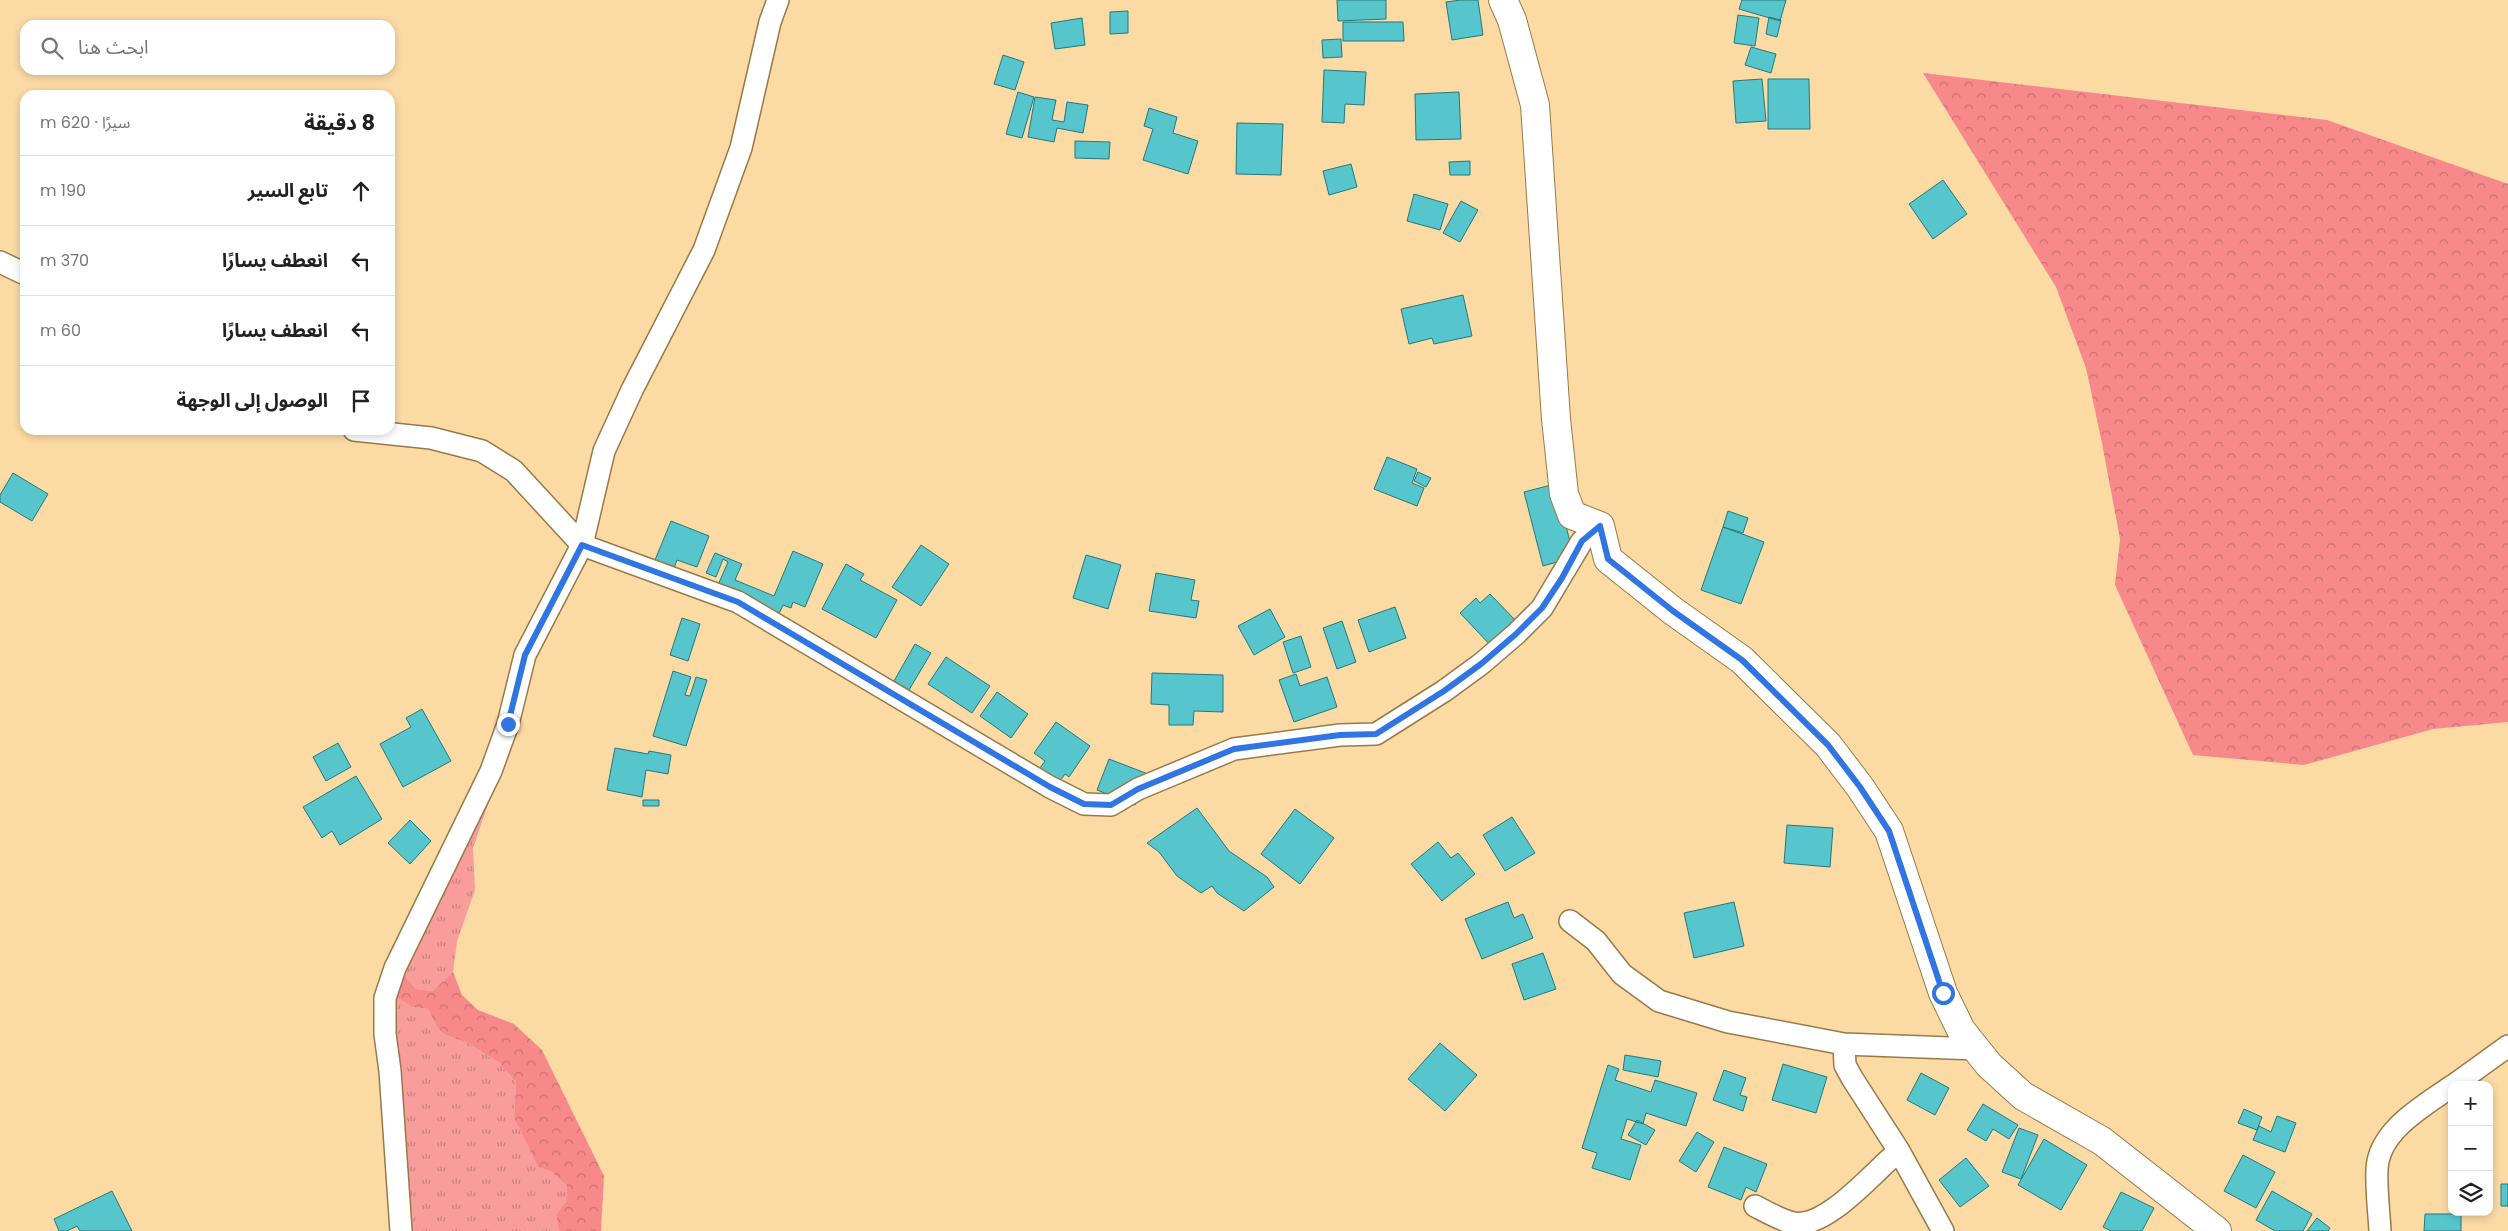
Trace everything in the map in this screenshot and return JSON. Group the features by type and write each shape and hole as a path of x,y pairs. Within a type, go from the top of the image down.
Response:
{"main road":[{"path":"1503,0 1512,20 1535,105 1556,419 1564,494 1572,515 1600,526 1608,559 1673,611 1742,660 1828,745 1860,787 1889,831 1943,993 1961,1030 1988,1065 2023,1096 2102,1141 2217,1231"}],"street":[{"path":"401,1231 390,1071 385,1034 385,998 395,968 491,771 508,724 525,655 582,545 604,451 708,241 740,148 770,22 778,0"},
{"path":"0,262 20,272"},
{"path":"395,434 431,438 482,451 514,471 582,545 738,602 1050,787 1084,804 1111,805 1138,789 1234,749 1340,735 1376,734 1444,691 1481,664 1516,634 1542,608 1562,578 1582,541 1600,526"},
{"path":"1570,921 1596,941 1622,974 1660,1002 1728,1022 1844,1044 1976,1048"},
{"path":"1844,1044 1845,1065 1899,1150 1943,1231"},
{"path":"2460,1081 2508,1046"},
{"path":"2380,1231 2377,1167 2384,1148 2395,1130 2448,1090"},
{"path":"1755,1206 1795,1223 1820,1219 1844,1201 1899,1150"}],"green space":[{"path":"1923,73 2327,120 2508,184 2508,722 2433,729 2304,765 2193,755 2115,585 2120,539 2102,443 2086,368 2056,287"},
{"path":"499,772 473,848 475,890 457,941 453,972 432,991 416,989 403,973"},
{"path":"453,972 462,995 478,1010 514,1024 542,1050 604,1176 601,1231 559,1231 556,1215 566,1202 567,1186 552,1172 538,1167 514,1118 516,1082 498,1062 468,1043 445,1035 437,1027 428,1009 412,1007 395,996 403,973 416,989 432,991"},
{"path":"395,996 412,1007 428,1009 437,1027 445,1035 468,1043 498,1062 516,1082 514,1118 538,1167 552,1172 567,1186 566,1203 556,1215 559,1231 411,1231 398,1069 392,1033"}],"building":[{"path":"1337,0 1386,0 1386,19 1338,21"},
{"path":"1478,0 1483,35 1452,40 1446,2"},
{"path":"1742,0 1786,0 1780,21 1739,9"},
{"path":"1128,11 1128,33 1110,34 1110,12"},
{"path":"1738,15 1759,18 1755,46 1734,43"},
{"path":"1769,17 1781,20 1777,37 1766,34"},
{"path":"1082,18 1085,45 1055,49 1051,23"},
{"path":"1343,22 1403,22 1404,41 1343,41"},
{"path":"1341,39 1342,57 1323,58 1322,40"},
{"path":"1751,47 1776,54 1771,73 1745,65"},
{"path":"1003,55 1024,62 1015,90 994,84"},
{"path":"1324,70 1366,72 1364,105 1345,104 1344,123 1322,122"},
{"path":"1762,79 1766,121 1736,123 1733,81"},
{"path":"1768,79 1809,79 1810,129 1768,129"},
{"path":"1018,92 1034,97 1022,138 1006,134"},
{"path":"1459,92 1461,139 1416,140 1415,94"},
{"path":"1035,97 1056,100 1052,120 1064,122 1067,102 1088,105 1083,133 1057,128 1054,142 1028,137"},
{"path":"1149,108 1177,117 1173,133 1198,141 1188,174 1143,160 1153,129 1144,126"},
{"path":"1237,123 1283,124 1281,175 1236,174"},
{"path":"1075,141 1110,142 1109,159 1075,158"},
{"path":"1470,161 1470,175 1450,175 1449,162"},
{"path":"1351,164 1357,187 1329,195 1323,171"},
{"path":"1943,180 1967,214 1933,239 1909,204"},
{"path":"1414,194 1448,204 1440,230 1407,221"},
{"path":"1461,201 1478,210 1460,242 1443,233"},
{"path":"1463,295 1472,336 1434,344 1432,338 1409,344 1401,309"},
{"path":"1387,457 1417,469 1412,483 1424,488 1417,506 1374,489"},
{"path":"1418,472 1431,478 1426,487 1414,481"},
{"path":"13,473 48,494 32,521 0,502 0,495"},
{"path":"1555,484 1574,557 1543,566 1524,492"},
{"path":"1728,511 1748,518 1743,533 1723,527"},
{"path":"671,521 709,536 697,567 677,560 674,568 655,560"},
{"path":"1723,527 1764,542 1741,604 1701,590"},
{"path":"921,545 949,564 921,606 892,587"},
{"path":"793,551 823,564 805,607 793,602 791,608 783,605 777,618 715,592 728,562 723,559 716,577 706,573 715,553 742,564 735,580 774,596"},
{"path":"1086,555 1121,565 1108,609 1073,598"},
{"path":"846,564 864,574 860,580 897,600 876,638 822,609"},
{"path":"1156,573 1195,580 1191,600 1199,601 1196,618 1149,611"},
{"path":"1490,594 1519,624 1493,648 1460,613 1476,598 1480,603"},
{"path":"1395,607 1406,638 1369,652 1358,620"},
{"path":"1270,609 1285,637 1254,655 1238,626"},
{"path":"682,618 700,624 688,661 670,655"},
{"path":"1342,621 1356,662 1337,669 1323,628"},
{"path":"1301,636 1311,667 1293,673 1283,642"},
{"path":"915,644 931,653 909,690 894,681"},
{"path":"946,657 990,686 972,713 928,684"},
{"path":"673,671 691,677 685,695 690,696 696,677 707,680 686,746 653,736"},
{"path":"1152,673 1223,675 1223,712 1194,711 1193,725 1169,725 1169,705 1151,704"},
{"path":"1296,674 1300,686 1327,677 1337,707 1294,722 1279,680"},
{"path":"997,692 1028,714 1011,738 980,716"},
{"path":"422,709 451,761 403,787 380,744 411,727 406,718"},
{"path":"1056,722 1090,746 1069,777 1065,774 1057,785 1037,772 1045,761 1034,753"},
{"path":"338,743 351,767 326,781 313,757"},
{"path":"615,748 648,754 649,751 671,755 668,774 646,770 642,797 607,790"},
{"path":"1109,759 1148,774 1135,805 1097,790"},
{"path":"356,776 382,819 340,845 332,831 322,838 303,807"},
{"path":"643,800 659,800 659,806 643,806"},
{"path":"1197,808 1229,851 1267,877 1274,887 1244,911 1217,893 1212,886 1201,893 1177,876 1159,852 1147,843"},
{"path":"1295,809 1334,838 1300,884 1261,854"},
{"path":"1512,817 1535,853 1505,871 1483,835"},
{"path":"410,820 431,841 410,864 388,843"},
{"path":"1787,825 1833,828 1830,867 1784,863"},
{"path":"1438,842 1451,858 1458,853 1475,874 1442,901 1411,864"},
{"path":"1508,902 1514,918 1523,914 1533,938 1482,959 1465,919"},
{"path":"1734,902 1744,946 1694,958 1684,913"},
{"path":"1543,953 1556,989 1524,1000 1512,964"},
{"path":"1440,1043 1477,1075 1445,1111 1408,1079"},
{"path":"1625,1055 1661,1061 1658,1077 1623,1070"},
{"path":"1783,1064 1827,1077 1816,1113 1772,1100"},
{"path":"1608,1065 1619,1069 1615,1080 1651,1092 1655,1080 1697,1093 1686,1126 1646,1113 1643,1124 1627,1119 1621,1139 1641,1145 1630,1180 1592,1168 1597,1153 1582,1148"},
{"path":"1724,1070 1746,1078 1740,1095 1747,1097 1743,1111 1713,1100"},
{"path":"1921,1073 1949,1088 1935,1115 1907,1100"},
{"path":"1983,1104 2018,1125 2009,1139 1993,1129 1986,1141 1967,1130"},
{"path":"2244,1109 2262,1117 2257,1130 2238,1123"},
{"path":"2277,1116 2296,1123 2285,1152 2253,1140 2259,1126 2271,1132"},
{"path":"1637,1120 1655,1130 1646,1145 1628,1135"},
{"path":"2019,1128 2038,1135 2021,1179 2002,1172"},
{"path":"1697,1132 1714,1142 1696,1172 1679,1161"},
{"path":"2044,1139 2087,1165 2061,1210 2018,1185"},
{"path":"1724,1147 1767,1164 1756,1192 1746,1187 1741,1200 1708,1187"},
{"path":"2243,1155 2275,1172 2256,1208 2224,1191"},
{"path":"1966,1158 1989,1186 1960,1207 1939,1180"},
{"path":"2501,1184 2508,1184 2508,1206 2501,1206"},
{"path":"112,1191 132,1231 80,1231 77,1226 67,1231 59,1231 54,1219"},
{"path":"2272,1191 2312,1214 2303,1231 2275,1231 2256,1220"},
{"path":"2121,1192 2154,1208 2142,1231 2111,1231 2103,1227"},
{"path":"2425,1214 2461,1216 2461,1231 2424,1231"},
{"path":"2317,1218 2330,1228 2328,1231 2307,1231"}],"route":[{"path":"508,724 525,655 582,545 738,602 791,636 1050,787 1084,804 1111,805 1138,789 1234,749 1292,743 1340,735 1376,734 1444,691 1481,664 1516,634 1542,608 1562,578 1582,541 1600,526 1608,559 1673,611 1742,660 1786,701 1828,745 1860,787 1889,831 1943,993"}]}
